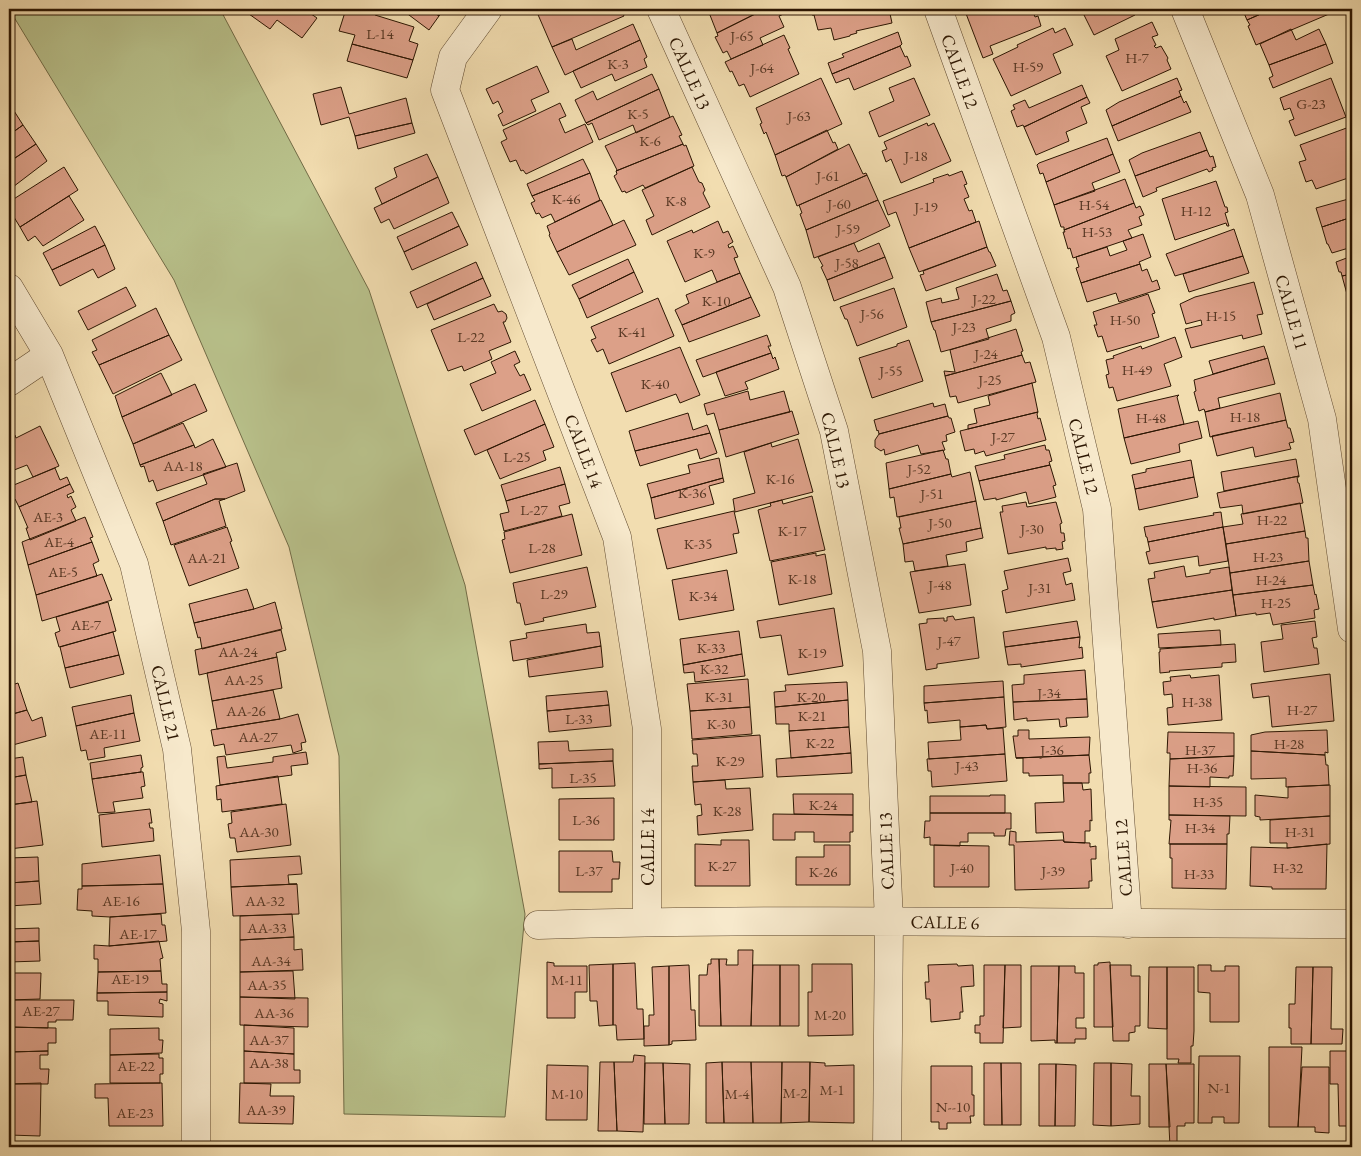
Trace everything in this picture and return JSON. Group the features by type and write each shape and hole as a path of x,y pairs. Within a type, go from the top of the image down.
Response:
{"street":[{"name":"CALLE 14","path":"488,9 453,57 445,90 617,537 647,729 647,922"},
{"name":"CALLE 13","path":"661,9 787,287 834,431 877,651 889,921 887,1147"},
{"name":"CALLE 12","path":"938,9 1056,336 1097,509 1128,924"},
{"name":"CALLE 11","path":"1185,9 1260,195 1322,419 1352,629"},
{"name":"CALLE 21","path":"9,288 50,355 134,564 176,749 196,930 196,1147"},
{"path":"9,382 50,355"},
{"name":"CALLE 6","path":"538,925 647,922 889,921 1352,924"}],"green space":[{"path":"9,9 220,9 369,290 465,585 525,914 505,1117 344,1114 339,756 289,547 174,280"}],"building":[{"path":"242,9 304,9 317,18 302,38 277,20 270,29"},
{"path":"346,9 362,9 414,27 409,41 418,44 413,60 352,44 355,35 339,31"},
{"path":"401,9 430,9 439,16 429,30"},
{"path":"430,9 445,9 439,16"},
{"path":"621,9 624,16 552,47 536,10"},
{"path":"765,9 717,33 708,10"},
{"path":"765,9 784,9 786,13 779,16 784,27 760,38 763,45 731,59 727,51 723,53 715,37 718,36 717,33"},
{"path":"823,9 889,9 892,23 856,31 857,33 850,36 834,40 831,28 818,30 814,15 812,15 811,12"},
{"path":"971,9 1032,9 1035,17 1038,16 1041,26 990,46 993,54 983,58 965,11"},
{"path":"1081,9 1143,9 1134,13 1135,15 1094,35"},
{"path":"1239,9 1272,9 1247,20 1244,13 1242,14"},
{"path":"1272,9 1327,9 1329,14 1256,45 1247,20"},
{"path":"1152,22 1158,35 1152,37 1156,45 1154,46 1156,48 1161,46 1168,58 1171,69 1122,91 1106,56 1119,50 1115,39"},
{"path":"633,24 640,40 565,75 552,47 572,39 576,50"},
{"path":"1053,28 1055,33 1065,28 1073,45 1053,54 1061,73 1011,96 993,59"},
{"path":"1291,29 1296,40 1319,29 1326,44 1269,65 1260,44"},
{"path":"898,32 902,44 900,46 832,74 828,63 844,57 842,54"},
{"path":"784,35 799,74 750,97 744,84 739,86 732,71 730,72 725,62"},
{"path":"640,40 647,57 644,59 647,67 615,81 612,74 581,88 573,71"},
{"path":"352,44 413,60 407,78 347,61"},
{"path":"1326,44 1333,63 1273,88 1269,78 1273,76 1269,65"},
{"path":"900,46 911,66 854,90 849,78 836,83 832,74"},
{"path":"537,66 549,92 531,100 536,111 503,126 498,115 503,112 498,101 493,104 486,89"},
{"path":"652,74 659,89 586,123 575,100 593,91 597,100"},
{"path":"821,78 842,124 775,155 766,132 764,134 756,108"},
{"path":"914,78 930,115 879,137 869,112 894,101 889,88"},
{"path":"1177,78 1182,90 1179,91 1181,96 1112,126 1106,110 1119,102"},
{"path":"1331,78 1346,117 1295,136 1289,121 1294,119 1290,108 1284,110 1280,98"},
{"path":"1082,85 1087,97 1024,127 1023,125 1017,127 1011,111 1015,109 1013,105 1025,100 1029,108"},
{"path":"341,87 349,114 406,98 412,123 355,136 349,117 321,125 313,94"},
{"path":"659,89 670,117 636,133 633,125 599,140 592,123 588,125 586,123"},
{"path":"1181,96 1184,103 1186,101 1191,112 1118,141 1112,126"},
{"path":"1087,97 1090,103 1081,107 1087,123 1066,132 1069,141 1036,155 1024,127"},
{"path":"9,103 23,125 9,135"},
{"path":"560,103 566,116 559,119 565,133 585,124 593,142 526,174 523,170 521,171 516,160 510,162 501,142 507,139 503,130"},
{"path":"673,116 682,135 679,136 683,144 616,171 605,146"},
{"path":"412,123 415,133 358,149 355,136"},
{"path":"927,123 928,126 934,123 951,161 901,183 891,159 886,162 882,151 887,149 884,142"},
{"path":"23,125 36,144 9,162 9,135"},
{"path":"1352,126 1352,178 1316,189 1312,180 1306,182 1299,162 1306,160 1300,145"},
{"path":"827,130 838,149 786,177 785,175 782,176 775,155"},
{"path":"1200,132 1207,150 1135,176 1129,160 1142,153"},
{"path":"1107,138 1113,154 1046,182 1043,173 1040,174 1037,165 1039,163"},
{"path":"36,144 47,161 9,190 9,162"},
{"path":"683,144 684,146 686,145 694,166 645,188 643,185 626,193 625,191 622,192 614,176 617,174 616,171"},
{"path":"849,144 863,174 866,173 867,175 797,206 786,177"},
{"path":"1207,150 1210,157 1213,156 1216,167 1212,168 1213,170 1209,172 1207,169 1156,188 1157,191 1143,197 1135,176"},
{"path":"427,154 438,177 382,204 375,188 397,177 394,168"},
{"path":"1113,154 1120,172 1092,183 1095,191 1054,205 1046,182"},
{"path":"583,159 590,173 532,196 527,184"},
{"path":"64,167 78,190 20,227 9,209 9,202"},
{"path":"692,167 699,182 702,183 705,190 703,193 710,207 652,235 646,220 654,216 642,190"},
{"path":"962,171 967,184 964,185 969,197 964,199 969,211 972,210 976,222 909,248 896,212 888,215 883,201 934,182 933,179"},
{"path":"590,173 600,200 555,222 551,214 542,218 539,213 536,214 531,203 535,201 532,196"},
{"path":"867,175 878,200 806,230 799,205"},
{"path":"438,177 449,203 394,229 389,219 381,223 374,208"},
{"path":"1125,179 1134,203 1064,230 1064,227 1061,227 1054,205"},
{"path":"1216,181 1225,207 1227,207 1228,212 1225,213 1229,226 1226,223 1175,240 1162,199"},
{"path":"69,196 84,220 43,246 35,236 28,241 20,227"},
{"path":"1352,198 1352,217 1322,227 1316,208"},
{"path":"601,200 613,225 557,252 547,226"},
{"path":"878,200 890,226 854,243 814,258 806,230"},
{"path":"1134,203 1136,208 1140,206 1144,215 1139,217 1142,225 1128,230 1132,238 1073,258 1070,248 1068,249 1064,230"},
{"path":"452,212 459,226 404,252 397,237"},
{"path":"1352,217 1352,247 1332,253 1322,227"},
{"path":"624,220 636,245 569,275 557,252"},
{"path":"718,221 723,233 728,231 733,242 728,245 729,248 733,246 738,257 734,258 740,273 717,282 712,270 685,282 667,241 692,230 693,233"},
{"path":"979,221 987,247 919,272 909,248"},
{"path":"95,226 105,245 52,270 43,253"},
{"path":"459,226 468,245 412,270 404,252"},
{"path":"1234,229 1243,256 1175,276 1166,254"},
{"path":"1143,234 1151,257 1139,262 1140,264 1081,283 1076,268 1079,267 1076,257 1107,247 1110,256 1127,250 1123,241"},
{"path":"854,243 858,252 879,243 885,257 827,280 818,257"},
{"path":"105,245 115,269 98,278 93,269 60,286 52,270"},
{"path":"987,247 996,266 926,291 920,275 924,274 923,271"},
{"path":"1243,256 1249,273 1189,292 1183,274"},
{"path":"1352,256 1352,274 1342,276 1336,262"},
{"path":"885,257 893,278 834,301 827,280"},
{"path":"628,259 634,272 579,299 572,285"},
{"path":"476,262 483,278 417,308 410,292"},
{"path":"1140,264 1142,271 1147,269 1152,282 1157,280 1160,289 1119,302 1116,293 1087,302 1081,283"},
{"path":"634,272 643,292 587,318 579,299"},
{"path":"740,273 751,297 682,325 675,310 689,303 686,295"},
{"path":"997,274 1003,291 1007,290 1011,301 931,322 926,302 941,298 942,303 959,299 956,288"},
{"path":"1352,274 1352,305 1350,305 1342,276"},
{"path":"483,278 491,296 434,320 427,304"},
{"path":"1254,282 1263,314 1257,315 1262,334 1243,339 1242,335 1191,348 1185,329 1202,325 1201,320 1186,324 1180,304 1195,297"},
{"path":"126,287 136,306 88,330 78,311"},
{"path":"894,288 907,327 857,346 847,319 845,319 840,307"},
{"path":"1148,294 1155,313 1152,314 1159,337 1107,352 1102,336 1098,337 1094,325 1097,325 1093,312"},
{"path":"751,297 760,316 689,342 682,325"},
{"path":"658,298 674,336 609,364 603,349 597,352 591,340 596,338 591,327"},
{"path":"1011,301 1015,313 1011,315 1011,321 986,329 989,339 941,352 931,322"},
{"path":"494,304 498,312 502,311 506,314 507,318 503,322 511,342 489,351 492,359 464,371 462,366 448,371 431,330"},
{"path":"156,308 169,335 99,365 92,352 97,350 92,340"},
{"path":"1352,316 1352,332 1348,317"},
{"path":"9,327 14,335 9,338"},
{"path":"1016,329 1023,351 1021,352 1022,355 945,376 944,371 955,372 950,350"},
{"path":"169,335 182,360 113,394 99,365"},
{"path":"767,335 771,346 768,346 771,353 703,377 696,360"},
{"path":"1175,337 1182,357 1164,364 1171,386 1117,401 1113,387 1109,388 1106,375 1109,374 1106,360 1141,346 1142,349"},
{"path":"909,340 923,381 872,398 859,358 897,346 897,344"},
{"path":"1264,346 1268,358 1213,374 1209,361"},
{"path":"680,347 700,395 680,403 676,394 626,412 611,373"},
{"path":"515,351 520,362 514,365 520,376 524,374 531,390 482,411 470,384 496,373 491,362"},
{"path":"771,353 773,359 775,357 779,369 745,382 748,389 725,396 716,372"},
{"path":"1022,355 1025,363 1030,362 1036,382 958,403 956,396 950,397 945,376"},
{"path":"1268,358 1275,384 1218,398 1220,408 1205,412 1204,409 1199,411 1194,392 1196,391 1194,380"},
{"path":"161,373 172,395 122,417 115,396"},
{"path":"1032,383 1038,412 968,429 968,425 977,423 974,409 990,405 988,396"},
{"path":"195,384 207,411 133,444 122,417"},
{"path":"748,391 750,400 784,391 790,412 719,430 714,413 707,415 704,404"},
{"path":"1280,393 1286,420 1210,437 1205,412"},
{"path":"1179,395 1177,397 1184,424 1124,438 1118,409"},
{"path":"535,400 545,424 475,455 464,430"},
{"path":"933,403 934,407 945,404 948,416 879,434 877,431 874,420"},
{"path":"792,411 799,434 726,457 719,430"},
{"path":"1038,412 1038,419 1040,418 1046,440 986,456 984,451 975,454 974,449 965,451 960,431"},
{"path":"688,413 693,430 707,425 710,433 635,451 629,431"},
{"path":"948,416 951,418 955,432 946,435 947,441 942,442 945,450 921,454 918,445 885,455 884,449 881,451 875,447 875,440 879,434"},
{"path":"1286,420 1294,442 1289,443 1291,449 1255,457 1253,447 1217,456 1212,436"},
{"path":"1198,421 1202,438 1179,444 1180,452 1131,464 1124,438"},
{"path":"183,423 194,445 140,465 133,444"},
{"path":"545,424 554,447 543,451 546,460 500,479 487,450"},
{"path":"40,426 59,466 33,477 27,465 9,472 9,438 15,435 16,438"},
{"path":"710,433 717,453 700,459 697,449 640,466 635,451"},
{"path":"213,439 226,467 157,491 153,480 149,482 144,466 141,467 140,465 194,445 195,448"},
{"path":"798,439 813,492 735,512 733,499 755,493 744,452 771,443 772,447"},
{"path":"1045,445 1046,450 1049,450 1052,461 1049,462 1050,465 979,481 975,466 1005,459 1004,455"},
{"path":"943,450 946,459 948,459 951,474 889,489 886,463"},
{"path":"719,458 723,478 651,498 647,484 690,473 688,465"},
{"path":"1296,459 1299,476 1224,491 1221,472"},
{"path":"1191,460 1194,477 1135,489 1132,475 1146,472 1146,469"},
{"path":"237,463 245,491 225,499 215,499 163,521 156,503 207,484 203,474"},
{"path":"1050,465 1056,485 1053,486 1056,497 1029,504 1026,492 996,500 996,498 984,500 979,481"},
{"path":"560,467 565,484 506,501 501,485"},
{"path":"55,468 60,480 67,477 70,484 19,507 15,499 10,501 9,487"},
{"path":"970,472 976,501 897,517 894,497 890,498 889,489 951,474 952,477"},
{"path":"1299,476 1297,477 1303,503 1243,514 1242,505 1220,508 1217,493"},
{"path":"1194,477 1198,497 1139,510 1135,489"},
{"path":"723,478 724,482 709,486 714,504 655,519 651,498"},
{"path":"70,484 74,492 67,495 68,498 71,496 76,507 71,510 76,521 30,540 26,528 28,528 19,507"},
{"path":"565,484 570,503 559,506 562,516 504,531 500,514 509,512 506,501"},
{"path":"812,496 825,550 770,561 758,510 771,506 770,503 782,500 783,504"},
{"path":"215,499 225,499 219,501 226,526 171,545 163,521"},
{"path":"976,501 981,528 903,544 899,528 901,528 899,517"},
{"path":"1026,502 1027,507 1056,502 1062,523 1060,524 1061,533 1064,533 1063,549 1046,549 1046,547 1008,554 1000,512 1003,512 1002,506"},
{"path":"1300,503 1305,531 1226,544 1223,527 1243,524 1241,514"},
{"path":"734,511 739,533 733,534 737,553 667,569 657,529"},
{"path":"1221,512 1223,527 1148,542 1146,537 1144,527 1214,515 1213,513"},
{"path":"572,514 582,555 510,573 502,540 505,539 504,532"},
{"path":"85,517 93,537 90,538 92,542 28,565 22,542"},
{"path":"227,527 239,568 189,586 174,545"},
{"path":"1223,527 1228,561 1199,566 1198,556 1149,564 1146,552 1150,551 1148,542"},
{"path":"981,528 983,538 966,542 967,551 946,555 948,566 915,571 913,561 905,562 903,544"},
{"path":"1305,531 1306,538 1308,538 1309,561 1230,573 1226,544"},
{"path":"92,542 99,561 93,564 97,576 36,595 28,565"},
{"path":"816,553 816,556 825,554 832,594 779,605 771,562"},
{"path":"1068,558 1071,571 1063,573 1066,585 1072,583 1075,600 1006,613 1002,591 1008,589 1004,571"},
{"path":"1309,561 1313,585 1233,595 1230,573"},
{"path":"965,564 971,605 919,613 910,572"},
{"path":"1184,566 1186,577 1210,573 1210,570 1229,567 1232,590 1152,602 1148,579 1155,578 1154,572"},
{"path":"587,567 596,607 543,618 544,621 525,625 520,603 517,603 513,583"},
{"path":"727,570 734,610 679,620 672,580"},
{"path":"102,574 112,600 42,621 36,595"},
{"path":"1313,585 1319,609 1314,610 1315,618 1273,625 1270,613 1236,616 1233,595"},
{"path":"247,589 254,609 194,623 189,604"},
{"path":"1232,590 1236,616 1157,628 1152,602"},
{"path":"108,602 116,631 59,647 55,633 60,631 56,617"},
{"path":"275,602 282,629 202,649 200,637 198,638 194,623 254,609"},
{"path":"834,608 843,666 788,675 781,635 760,638 757,621"},
{"path":"953,616 955,620 974,617 979,658 937,664 937,668 926,670 919,624 927,623 927,619 944,618 944,621 947,621 947,617"},
{"path":"1077,621 1080,637 1005,647 1003,632"},
{"path":"1315,621 1317,637 1312,638 1314,648 1317,648 1319,664 1264,672 1261,642 1283,639 1281,625"},
{"path":"586,624 587,633 599,632 601,646 513,661 510,641 527,638 526,633"},
{"path":"281,630 286,650 276,653 277,657 199,675 195,650"},
{"path":"1220,630 1221,645 1159,648 1158,634"},
{"path":"739,631 742,654 683,665 680,639"},
{"path":"113,632 119,655 65,668 60,647"},
{"path":"1080,637 1079,648 1082,647 1083,658 1021,667 1021,664 1008,665 1005,647"},
{"path":"1235,644 1236,662 1222,663 1222,667 1160,673 1160,649"},
{"path":"601,646 603,667 529,677 527,660"},
{"path":"742,654 745,676 695,682 694,672 684,673 683,665"},
{"path":"119,655 124,674 70,688 65,668"},
{"path":"277,657 282,688 212,701 207,673"},
{"path":"1085,670 1087,699 1013,702 1012,685 1024,684 1024,675"},
{"path":"1330,674 1334,721 1272,727 1269,696 1253,698 1251,684"},
{"path":"1190,675 1191,678 1219,675 1222,720 1168,725 1167,708 1173,707 1172,694 1164,695 1163,682 1171,681 1170,677"},
{"path":"748,679 750,707 690,711 687,684"},
{"path":"1003,681 1004,697 924,703 924,686"},
{"path":"847,682 848,700 775,707 774,692 786,691 785,685"},
{"path":"18,683 27,710 9,715 9,686"},
{"path":"273,690 280,719 217,729 212,701"},
{"path":"607,691 609,705 547,711 546,696"},
{"path":"131,695 134,713 76,726 72,707"},
{"path":"1004,697 1006,727 987,729 986,725 960,727 960,720 928,723 927,710 925,711 924,703"},
{"path":"1087,699 1088,717 1066,718 1067,726 1060,727 1059,719 1027,721 1027,718 1014,720 1013,702"},
{"path":"848,700 849,727 789,731 789,724 776,724 775,707"},
{"path":"609,705 611,726 549,732 547,711"},
{"path":"750,707 752,734 692,739 690,711"},
{"path":"27,710 32,721 42,717 46,736 9,746 9,715"},
{"path":"134,713 140,741 104,748 105,757 88,760 86,750 81,751 76,726"},
{"path":"298,714 306,742 301,743 302,750 293,753 291,745 226,755 224,744 214,746 211,730 280,719"},
{"path":"986,725 987,729 1003,728 1005,754 929,759 928,742 961,740 960,727"},
{"path":"849,727 851,753 791,758 789,731"},
{"path":"1018,730 1029,730 1029,739 1090,737 1089,755 1016,758 1013,736 1018,736"},
{"path":"1327,730 1328,753 1325,752 1325,755 1251,751 1251,735 1265,732"},
{"path":"1168,732 1234,733 1234,756 1170,759 1170,753 1167,753"},
{"path":"760,735 763,777 693,782 692,766 698,766 697,754 693,754 692,740"},
{"path":"568,741 569,751 613,749 613,761 539,764 538,742"},
{"path":"1251,751 1325,755 1326,765 1328,765 1329,785 1286,787 1286,778 1251,779"},
{"path":"306,752 308,764 291,766 292,775 220,785 217,757 225,756 227,768 273,762 273,757"},
{"path":"851,753 852,773 777,777 776,759"},
{"path":"1005,754 1007,781 932,787 931,771 928,771 927,759"},
{"path":"141,755 143,767 141,772 92,779 90,763"},
{"path":"1089,755 1091,773 1089,773 1089,783 1063,783 1063,775 1029,776 1029,773 1023,773 1023,758 1016,758"},
{"path":"1234,756 1233,776 1229,776 1229,778 1210,777 1210,787 1169,786 1170,759"},
{"path":"23,757 26,775 9,778 9,759"},
{"path":"613,761 615,786 552,788 552,768 539,769 539,764"},
{"path":"143,772 145,786 141,787 143,798 113,802 115,812 98,813 92,779"},
{"path":"26,775 32,802 9,805 9,778"},
{"path":"278,776 282,804 222,812 221,799 217,800 216,786"},
{"path":"725,780 726,789 750,788 753,830 698,835 697,816 702,815 701,804 695,805 693,782"},
{"path":"1063,783 1082,783 1083,790 1091,789 1092,821 1090,820 1090,831 1085,831 1085,843 1064,842 1063,832 1036,833 1035,803 1064,802"},
{"path":"1330,785 1330,816 1260,820 1260,817 1255,816 1255,795 1288,798 1288,787"},
{"path":"1169,786 1246,787 1246,816 1169,815"},
{"path":"793,794 853,794 853,815 794,814"},
{"path":"1005,795 1005,813 930,813 930,796"},
{"path":"614,798 614,840 559,840 559,799"},
{"path":"37,801 43,845 9,849 9,805"},
{"path":"286,804 291,845 237,852 235,838 230,838 228,824 232,823 231,812"},
{"path":"150,809 152,823 149,823 150,828 153,828 154,841 102,847 99,815"},
{"path":"930,813 1011,813 1011,829 1006,829 1005,836 994,836 994,833 968,833 968,842 960,842 960,846 930,845 930,837 924,838 925,821 930,821"},
{"path":"773,814 853,815 853,832 850,832 850,842 814,842 814,832 795,832 795,840 773,840"},
{"path":"1169,815 1230,816 1227,844 1169,844 1171,820 1169,820"},
{"path":"1330,816 1330,844 1287,848 1287,843 1270,843 1270,820"},
{"path":"1010,831 1016,832 1016,842 1063,840 1064,842 1090,843 1090,847 1096,846 1096,859 1091,859 1092,881 1089,881 1089,888 1015,890 1014,845 1009,845"},
{"path":"721,840 749,840 750,886 695,886 695,844 721,845"},
{"path":"1170,844 1227,844 1226,889 1172,888"},
{"path":"1327,844 1326,889 1272,889 1272,887 1250,886 1251,847 1287,848"},
{"path":"824,845 850,845 850,885 796,885 796,857 824,857"},
{"path":"934,845 989,846 989,887 934,887"},
{"path":"559,851 612,851 613,862 620,862 619,879 612,879 612,892 559,892"},
{"path":"160,855 163,884 82,886 82,864"},
{"path":"300,856 302,874 288,875 289,884 297,884 231,887 230,860"},
{"path":"38,857 39,881 9,883 9,858"},
{"path":"39,881 41,904 9,906 9,883"},
{"path":"163,884 166,913 110,917 92,916 92,911 77,910 78,889 82,889 82,886"},
{"path":"297,884 299,914 233,916 231,887"},
{"path":"161,914 162,925 165,925 167,941 109,946 110,917"},
{"path":"292,914 294,937 240,940 240,916"},
{"path":"39,928 39,941 9,942 9,929"},
{"path":"294,937 294,950 302,949 303,970 240,972 240,940"},
{"path":"39,941 40,961 9,962 9,942"},
{"path":"159,941 163,958 160,959 161,971 98,972 98,959 94,959 94,945 109,946"},
{"path":"738,950 753,950 751,1026 721,1026 719,959 727,959 726,965 738,965"},
{"path":"711,959 719,959 721,1026 699,1026 699,975 707,975 708,964 711,964"},
{"path":"547,962 554,963 554,966 587,966 587,992 575,992 575,1018 547,1018"},
{"path":"1110,962 1113,1027 1094,1027 1094,965"},
{"path":"635,963 637,1009 643,1009 644,1039 617,1040 616,1025 613,1025 613,964"},
{"path":"613,964 613,1025 599,1026 597,1001 590,1001 589,965"},
{"path":"812,964 852,964 853,1035 808,1036 808,992 812,992"},
{"path":"957,964 958,966 973,965 974,986 961,987 963,1012 960,1012 960,1019 931,1022 930,999 926,999 925,982 929,982 928,965"},
{"path":"689,965 691,1010 695,1010 696,1040 672,1041 672,1044 669,1045 669,966"},
{"path":"753,965 780,965 780,1026 751,1026"},
{"path":"780,965 799,965 799,1026 780,1026"},
{"path":"984,965 1005,965 1003,1043 980,1043 980,1033 975,1033 975,1025 980,1025 980,1016 984,1016"},
{"path":"1005,965 1021,965 1021,1027 1003,1028"},
{"path":"1110,965 1131,965 1131,976 1140,976 1140,1026 1135,1026 1135,1032 1129,1033 1129,1041 1113,1041"},
{"path":"1198,965 1211,965 1211,971 1225,971 1225,966 1239,966 1239,1022 1210,1022 1210,993 1198,992"},
{"path":"1349,965 1352,965 1352,1029 1349,1029"},
{"path":"669,966 669,1045 644,1046 644,1026 649,1026 649,1015 654,1015 652,967"},
{"path":"1031,966 1059,966 1057,1043 1055,1043 1055,1040 1031,1041"},
{"path":"1059,966 1075,966 1075,973 1084,973 1084,1018 1076,1018 1076,1028 1086,1028 1086,1039 1075,1039 1075,1043 1057,1043"},
{"path":"1149,967 1167,967 1167,1029 1148,1028"},
{"path":"1167,967 1194,967 1194,1031 1193,1046 1191,1046 1191,1063 1178,1063 1179,1059 1167,1059"},
{"path":"1296,967 1313,967 1311,1044 1291,1044 1289,1004 1295,1004"},
{"path":"1313,967 1332,967 1331,1029 1343,1029 1342,1044 1311,1044"},
{"path":"161,971 162,984 167,984 167,992 97,993 98,972"},
{"path":"293,971 295,999 240,997 240,972"},
{"path":"9,973 41,973 40,999 9,1000"},
{"path":"167,992 167,1001 160,999 159,1003 163,1004 163,1017 108,1015 108,1001 97,1001 97,993"},
{"path":"240,997 308,998 308,1027 240,1025"},
{"path":"9,1000 74,1000 73,1020 48,1022 48,1028 9,1027"},
{"path":"244,1025 294,1028 294,1054 244,1051"},
{"path":"9,1027 56,1028 56,1043 48,1043 48,1051 9,1052"},
{"path":"159,1028 159,1040 163,1040 162,1053 110,1055 110,1029"},
{"path":"1269,1047 1302,1047 1298,1127 1269,1127"},
{"path":"48,1051 48,1055 40,1055 40,1069 49,1069 48,1084 9,1084 9,1052"},
{"path":"244,1051 294,1054 294,1070 300,1070 300,1083 244,1083"},
{"path":"1330,1051 1352,1051 1352,1126 1339,1126 1338,1084 1330,1084"},
{"path":"159,1054 159,1058 163,1058 163,1074 160,1074 160,1083 110,1083 110,1055"},
{"path":"634,1055 645,1056 643,1132 617,1131 614,1062 633,1062"},
{"path":"1199,1056 1240,1056 1239,1123 1224,1123 1224,1117 1212,1117 1212,1123 1198,1123"},
{"path":"600,1062 614,1062 617,1131 598,1131"},
{"path":"722,1062 724,1123 706,1123 706,1063"},
{"path":"722,1062 751,1062 753,1123 724,1123"},
{"path":"751,1062 782,1062 781,1123 753,1123"},
{"path":"782,1062 810,1062 809,1122 781,1123"},
{"path":"810,1062 825,1063 825,1066 854,1065 854,1123 809,1122"},
{"path":"645,1063 663,1063 665,1124 644,1124"},
{"path":"663,1063 690,1064 689,1124 665,1124"},
{"path":"984,1063 1001,1063 1002,1125 984,1125"},
{"path":"1001,1063 1021,1063 1021,1125 1002,1125"},
{"path":"1094,1063 1111,1063 1111,1126 1093,1125"},
{"path":"1111,1063 1132,1064 1131,1096 1140,1096 1140,1124 1111,1126"},
{"path":"1039,1064 1056,1064 1055,1126 1039,1126"},
{"path":"1056,1064 1076,1065 1075,1126 1055,1126"},
{"path":"1149,1064 1166,1064 1170,1127 1149,1127"},
{"path":"1166,1064 1194,1064 1194,1123 1185,1123 1185,1126 1177,1126 1177,1147 1170,1147"},
{"path":"547,1065 588,1066 587,1120 546,1120"},
{"path":"931,1066 972,1066 974,1116 970,1116 971,1123 947,1123 947,1129 939,1129 939,1122 931,1122"},
{"path":"1302,1067 1329,1067 1329,1133 1315,1132 1315,1127 1298,1127"},
{"path":"41,1083 40,1136 9,1135 9,1084"},
{"path":"162,1083 163,1126 109,1126 108,1098 95,1098 95,1084"},
{"path":"240,1083 271,1084 270,1096 294,1096 293,1124 239,1123"}]}
